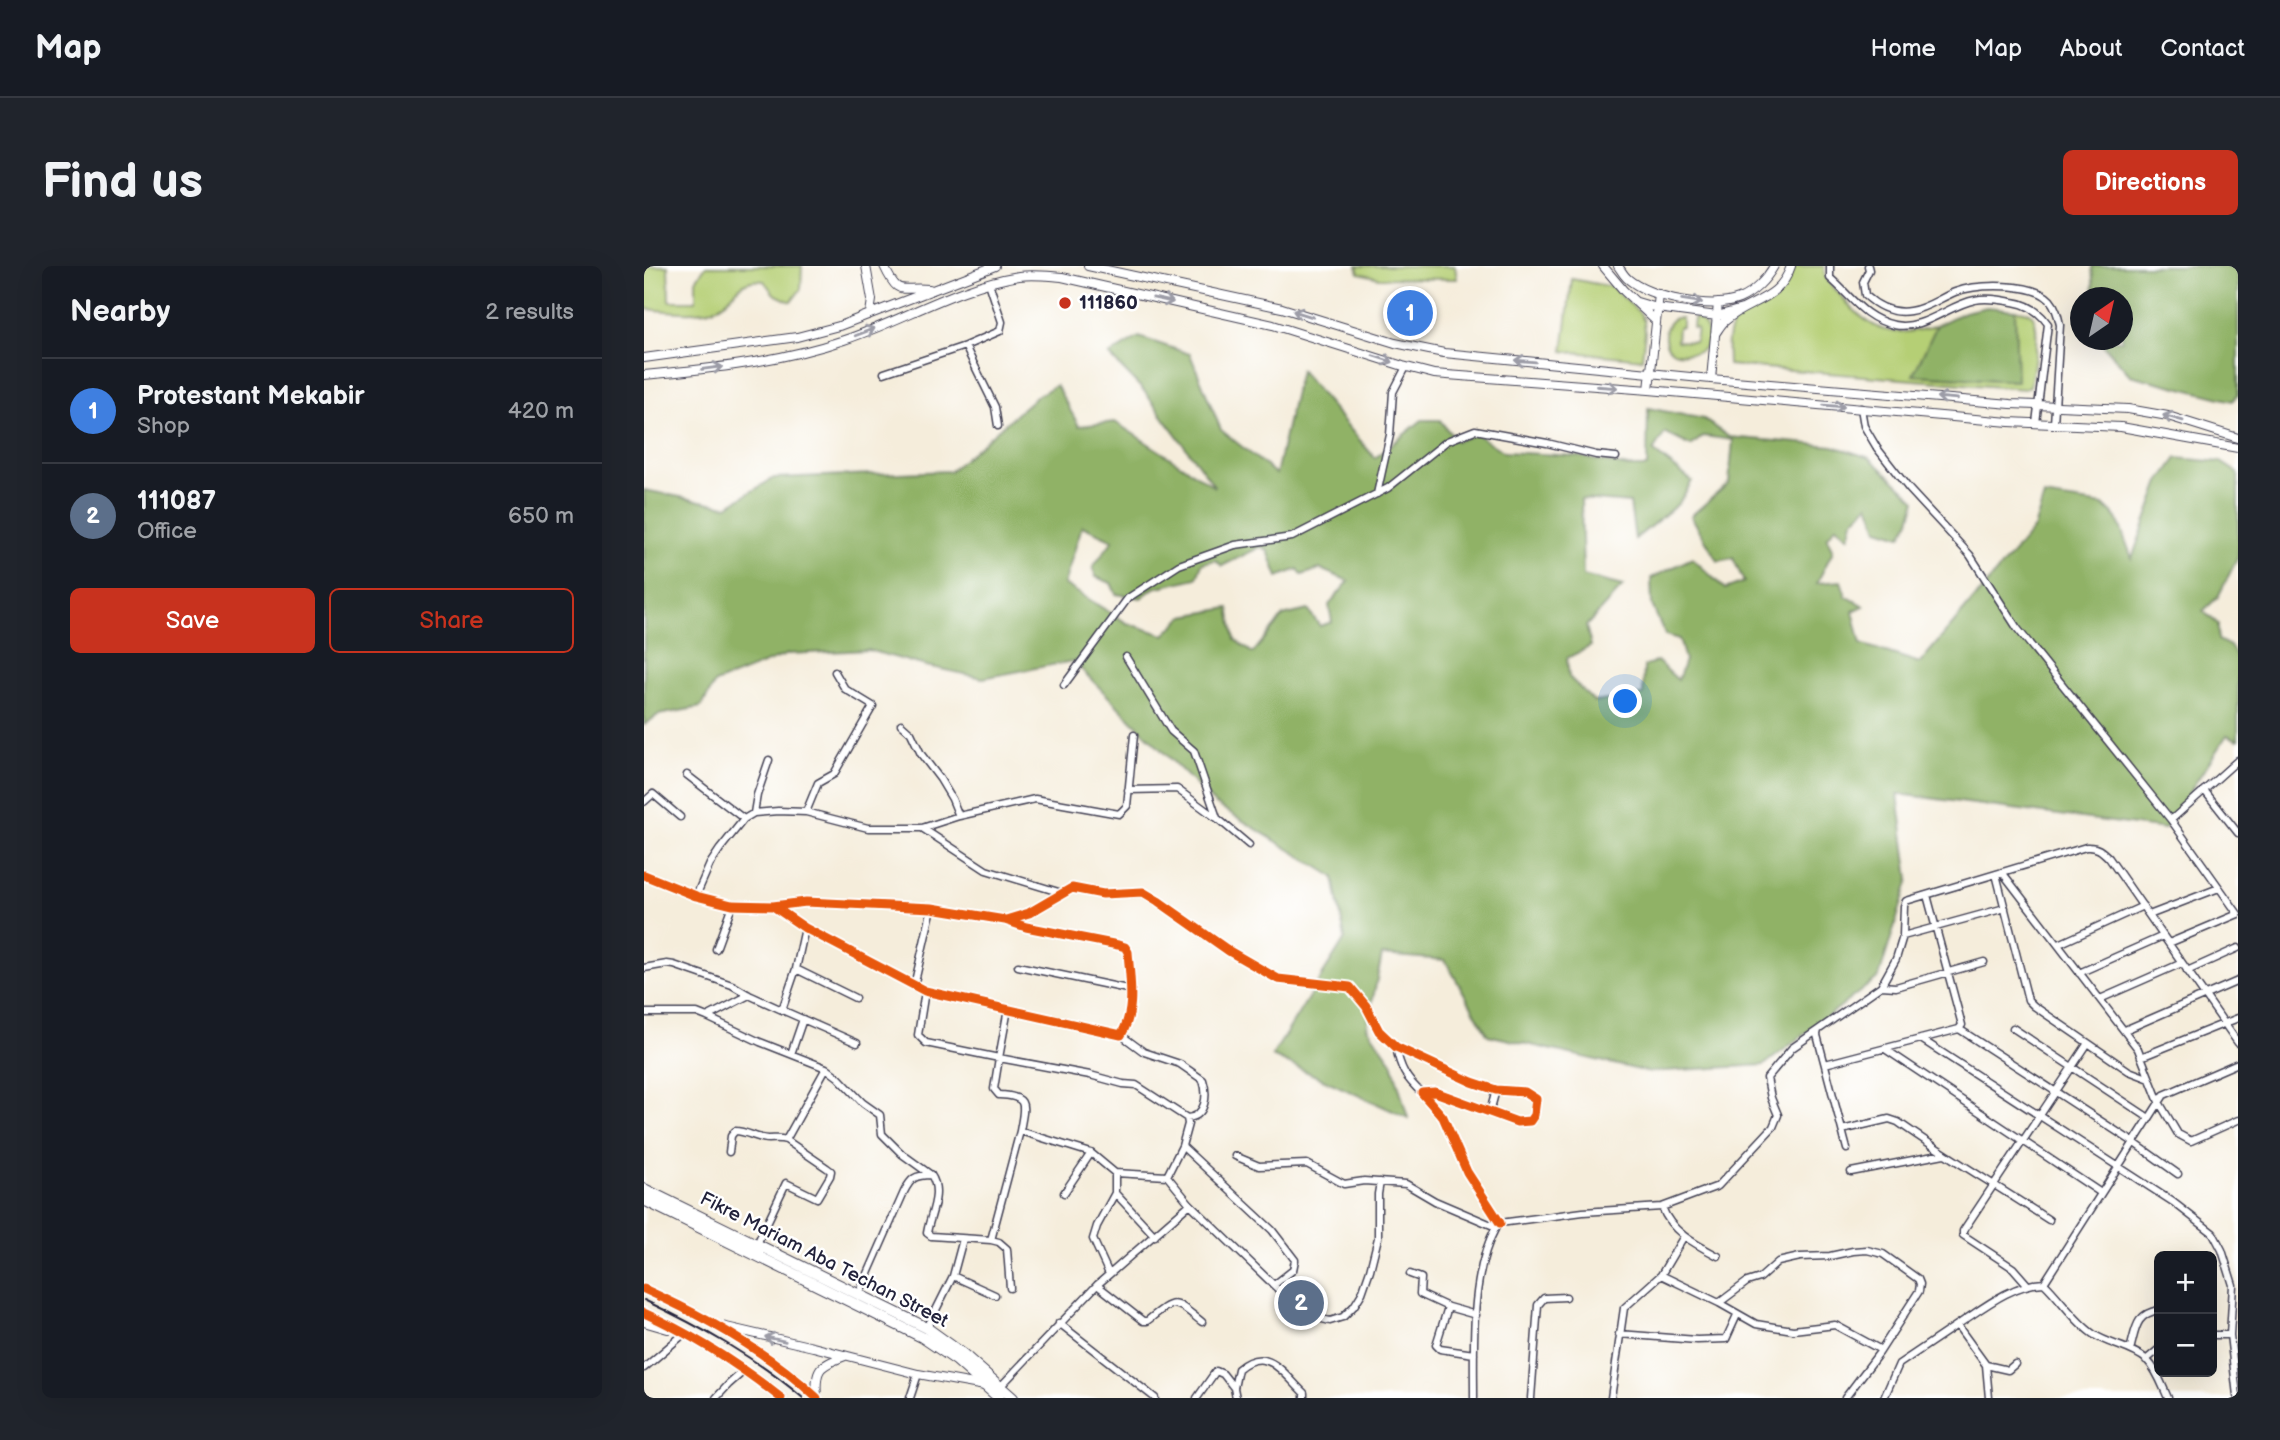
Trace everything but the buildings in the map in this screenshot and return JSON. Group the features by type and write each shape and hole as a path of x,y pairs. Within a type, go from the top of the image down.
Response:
{"main road":[{"path":"866,266 872,300 870,313"},
{"path":"884,266 893,284 900,289 936,288 946,299"},
{"path":"644,358 797,337 839,326 995,266"},
{"path":"1088,266 1282,307 1421,350 1711,379 2144,411 2238,438"},
{"path":"1603,266 1624,291 1656,321"},
{"path":"1618,266 1627,278 1642,288 1659,294 1718,303 1740,299 1754,291 1774,266"},
{"path":"1637,302 1657,309 1717,316 1762,300 1775,290 1791,266"},
{"path":"644,375 779,358 844,340 989,283 1021,276 1062,277 1273,325 1406,367 1446,375 2146,430 2238,448"},
{"path":"1649,390 1659,294"},
{"path":"1711,379 1718,303"},
{"path":"1715,334 1724,321 1742,309"},
{"path":"839,326 833,338 835,341 844,340"},
{"path":"1570,384 1571,365"},
{"name":"Fikre Mariam Aba Techan Street","path":"644,1189 927,1328 963,1354 1013,1398"},
{"name":"Fikre Mariam Aba Techan Street","path":"644,1200 922,1337 956,1360 999,1398"},
{"path":"644,1289 715,1324 767,1357 817,1398"},
{"path":"644,1313 680,1330 745,1370 781,1398"},
{"path":"644,1321 663,1328 680,1330"},
{"path":"715,1324 918,1374 1000,1387"},
{"path":"817,1398 819,1369 824,1364 845,1356"}],"street":[{"path":"1830,266 1830,278 1846,291 1864,313 1895,325 1912,325 1977,299 1998,299 2031,307 2048,324 2036,423"},
{"path":"1868,266 1869,270 1863,282 1865,296 1890,310 1909,311 1955,292 1982,286 2035,290 2049,299 2057,311 2060,325 2054,424"},
{"path":"884,373 997,333 1002,322 989,283"},
{"path":"964,346 995,407 998,426"},
{"path":"1377,494 1390,435 1393,392 1406,367"},
{"path":"1861,408 1864,426 1877,448 1909,489 1970,555 2017,628 2171,820 2238,914 2169,943"},
{"path":"1064,685 1128,598 1179,565 1235,545 1292,537 1388,488 1447,441 1475,430 1547,443 1596,456 1616,457"},
{"path":"1126,657 1171,731 1194,751 1217,818"},
{"path":"806,812 818,783 834,774 873,706 845,689 835,672"},
{"path":"901,724 911,733 921,754 952,799 959,816"},
{"path":"696,896 710,863 744,819 754,813 806,812 868,828 922,828 959,816 1035,799 1119,814 1127,806 1134,735"},
{"path":"754,813 769,760"},
{"path":"2171,820 2238,760"},
{"path":"687,775 744,819"},
{"path":"1128,790 1177,789 1248,845"},
{"path":"2204,790 2238,833"},
{"path":"644,802 653,794 680,817"},
{"path":"922,828 986,870 1062,893"},
{"path":"1235,1156 1258,1166 1307,1164 1344,1184 1364,1181 1406,1184 1435,1201 1498,1225 1583,1212 1662,1207 1718,1186 1763,1140 1778,1115 1770,1098 1767,1078 1791,1048 1881,986 1896,959 1903,936 1903,906 1906,901 2093,846 2109,858 2238,1044"},
{"path":"1999,873 2028,1000 2129,1071 2150,1079"},
{"path":"1999,873 2059,944 2125,1030 2141,1057 2159,1102 2178,1134 2191,1141 2238,1120"},
{"path":"644,875 696,896 732,905 773,906 806,902 932,908 1005,920 1026,927 1125,947 1132,990 1126,1027 1121,1035"},
{"path":"1005,920 1029,914 1072,888 1103,894 1143,892 1229,951 1278,979 1350,987 1366,1006 1379,1031 1396,1047 1472,1082 1496,1090 1531,1094 1536,1099 1534,1115 1530,1121 1517,1122 1435,1092 1422,1093"},
{"path":"2150,915 2219,888"},
{"path":"1825,1064 1959,1029 1962,1025 1927,895"},
{"path":"716,949 732,905"},
{"path":"773,906 805,928 914,986 1121,1035 1144,1052 1180,1065 1203,1080 1203,1106 1197,1116 1187,1118 1136,1085 922,1041 918,1035 925,990"},
{"path":"2059,944 2143,906"},
{"path":"914,986 932,908"},
{"path":"1903,936 2005,908"},
{"path":"782,1010 796,969 805,928"},
{"path":"2079,973 2163,936"},
{"path":"2187,971 2238,948"},
{"path":"1881,986 1896,987 1984,962"},
{"path":"2100,999 2182,963"},
{"path":"644,968 674,965 732,985 857,1043"},
{"path":"1018,966 1132,990"},
{"path":"796,969 855,998"},
{"path":"2125,1030 2238,981"},
{"path":"708,1017 749,995"},
{"path":"991,1240 1020,1131 1023,1101 1016,1096 999,1095 995,1089 1008,1009"},
{"path":"644,1013 697,1013 825,1068 838,1077 863,1103 880,1115 882,1134 936,1182 928,1233 938,1238 999,1242 1007,1249 1010,1288"},
{"path":"2141,1057 2238,1018"},
{"path":"790,1054 803,1019"},
{"path":"2012,1028 2149,1118"},
{"path":"1959,1029 2178,1174"},
{"path":"1818,1030 1817,1035 1847,1149"},
{"path":"1921,1039 2173,1202 2213,1233 2233,1285 2230,1335 2235,1397"},
{"path":"2027,1284 2013,1268 1963,1235 1963,1231 2088,1043"},
{"path":"1396,1047 1400,1066 1407,1080 1443,1117 1467,1172 1498,1225"},
{"path":"1885,1049 2101,1193"},
{"path":"2044,1283 2164,1095 2238,1063"},
{"path":"786,1140 825,1068"},
{"path":"1490,1112 1496,1090"},
{"path":"1167,1176 1182,1146 1187,1118"},
{"path":"1842,1130 1889,1119 1898,1122 2049,1220"},
{"path":"729,1152 731,1136 734,1131 741,1131 769,1139 786,1140 831,1171 831,1176 817,1198 786,1183 757,1244"},
{"path":"1020,1131 1091,1153 1115,1173 1167,1176 1190,1204 1274,1286 1310,1315 1330,1321 1343,1317 1362,1293 1378,1238 1380,1182"},
{"path":"1182,1146 1272,1230 1295,1260 1293,1270 1274,1286"},
{"path":"1064,1193 1091,1153"},
{"path":"1851,1172 1944,1154"},
{"path":"1110,1274 1093,1239 1115,1193 1115,1173"},
{"path":"859,1294 910,1180 915,1176 931,1175"},
{"path":"1115,1193 1155,1236"},
{"path":"1000,1387 1097,1286 1190,1204"},
{"path":"1662,1207 1666,1218 1684,1237 1718,1256"},
{"path":"1475,1398 1476,1315 1483,1265 1498,1225"},
{"path":"1612,1398 1624,1308 1661,1275 1684,1237"},
{"path":"927,1328 953,1276 963,1239"},
{"path":"1719,1303 1747,1282 1760,1278 1778,1262 1853,1251 1867,1250 1883,1254 1918,1279 1919,1291 1881,1350 1844,1398"},
{"path":"1410,1274 1421,1278 1420,1294 1448,1307 1476,1315"},
{"path":"1661,1275 1756,1324 1793,1330 1835,1325 1881,1350"},
{"path":"953,1276 995,1295"},
{"path":"1884,1398 1899,1364 1998,1298 2027,1284 2044,1283"},
{"path":"2044,1283 2072,1316 2095,1335 2146,1360 2157,1374 2168,1398"},
{"path":"1097,1286 1143,1321 1174,1302 1202,1322"},
{"path":"1531,1398 1538,1306 1544,1298 1566,1297"},
{"path":"1448,1307 1437,1348 1474,1354"},
{"path":"2130,1350 2138,1322 2146,1313 2154,1311"},
{"path":"1619,1334 1697,1340 1726,1339 1737,1315"},
{"path":"1059,1323 1154,1398"},
{"path":"1957,1325 1986,1365 1989,1398"},
{"path":"644,1368 680,1330"},
{"path":"2217,1335 2230,1335"},
{"path":"2146,1360 2154,1353"},
{"path":"1236,1398 1236,1375 1241,1366 1254,1360 1269,1359 1304,1394 1304,1398"},
{"path":"1986,1365 2007,1370 2015,1364"},
{"path":"716,1398 745,1370"},
{"path":"1197,1398 1216,1371 1223,1374 1234,1388"},
{"path":"910,1398 918,1374"}],"green space":[{"path":"644,266 668,266 669,301 696,301 696,280 706,266 802,266 801,289 791,302 774,294 764,281 754,280 741,286 721,306 706,311 646,309"},
{"path":"1357,266 1455,266 1457,279 1379,278 1359,273"},
{"path":"1795,266 1824,266 1827,280 1832,287 1863,318 1884,330 1908,332 1937,325 1914,375 2016,381 2015,310 2028,312 2036,327 2035,359 2030,386 2025,389 1728,365 1728,339 1733,326 1740,318 1774,297"},
{"path":"2092,266 2238,266 2238,395 2232,401 2130,375 2108,350 2133,350 2133,287 2093,287"},
{"path":"1572,279 1612,287 1640,313 1645,332 1642,359 1563,351"},
{"path":"1987,307 2015,310 2017,381 1913,375 1937,325 1964,312"},
{"path":"1676,318 1682,318 1677,341 1695,342 1697,329 1693,328 1694,318 1705,325 1708,337 1705,347 1694,353 1679,353 1668,347 1666,330"},
{"path":"1139,337 1190,354 1221,430 1276,474 1300,370 1375,458 1422,420 1440,420 1456,441 1476,434 1504,452 1577,456 1628,467 1647,467 1648,408 1704,419 1729,437 1833,446 1870,458 1916,500 1910,520 1901,536 1878,529 1869,504 1853,521 1849,537 1836,526 1827,538 1833,551 1817,583 1841,581 1846,596 1864,606 1853,611 1861,644 1920,663 2034,528 2044,496 2103,505 2117,518 2132,558 2160,482 2177,458 2221,462 2238,473 2238,557 2218,597 2203,611 2218,624 2218,640 2230,646 2238,659 2238,740 2227,735 2165,829 1898,794 1909,879 1879,977 1764,1065 1648,1072 1488,1035 1445,960 1382,955 1367,1027 1392,1062 1408,1118 1272,1056 1345,939 1334,877 1214,803 1073,661 983,678 868,650 788,654 715,683 701,707 658,715 644,725 644,490 727,506 774,478 950,471 1037,396 1056,385 1079,426 1115,422 1215,487 1144,391 1109,355","holes":["1665,433 1691,446 1703,436 1733,440 1729,483 1691,516 1718,561 1733,558 1744,582 1725,589 1692,558 1651,578 1652,605 1665,635 1679,639 1685,660 1678,680 1657,661 1644,666 1643,695 1594,702 1569,677 1567,658 1591,646 1586,626 1623,586 1583,576 1581,499 1630,503 1635,539 1679,503 1692,481 1653,451","1082,526 1113,540 1093,567 1096,577 1111,583 1116,594 1141,598 1154,588 1197,578 1202,563 1216,560 1222,566 1260,547 1268,551 1278,577 1298,569 1302,575 1320,569 1349,581 1329,605 1332,622 1320,626 1308,610 1283,616 1253,653 1235,640 1229,608 1184,616 1164,635 1127,623 1064,584"]}],"tram line":[{"path":"644,1300 727,1344 766,1369 803,1398"}],"cycle path":[{"path":"644,875 696,896 732,905 773,906 805,928 925,991 1121,1035 1126,1026 1131,995 1128,952 1125,947 1026,927 1005,920 932,908 806,902 773,906"},
{"path":"1006,920 1029,913 1072,888 1103,894 1143,892 1229,951 1278,979 1350,987 1366,1006 1379,1031 1396,1047 1472,1082 1496,1090 1525,1092 1536,1099 1534,1115 1530,1121 1517,1122 1435,1092 1422,1093 1443,1117 1467,1172 1500,1223"},
{"path":"644,1289 735,1336 778,1365 817,1398"},
{"path":"644,1313 715,1351 781,1398"}],"place":[{"name":"111860","path":"1065,303"},
{"name":"Protestant Mekabir","path":"1410,313"},
{"name":"111087","path":"1301,1303"}]}
